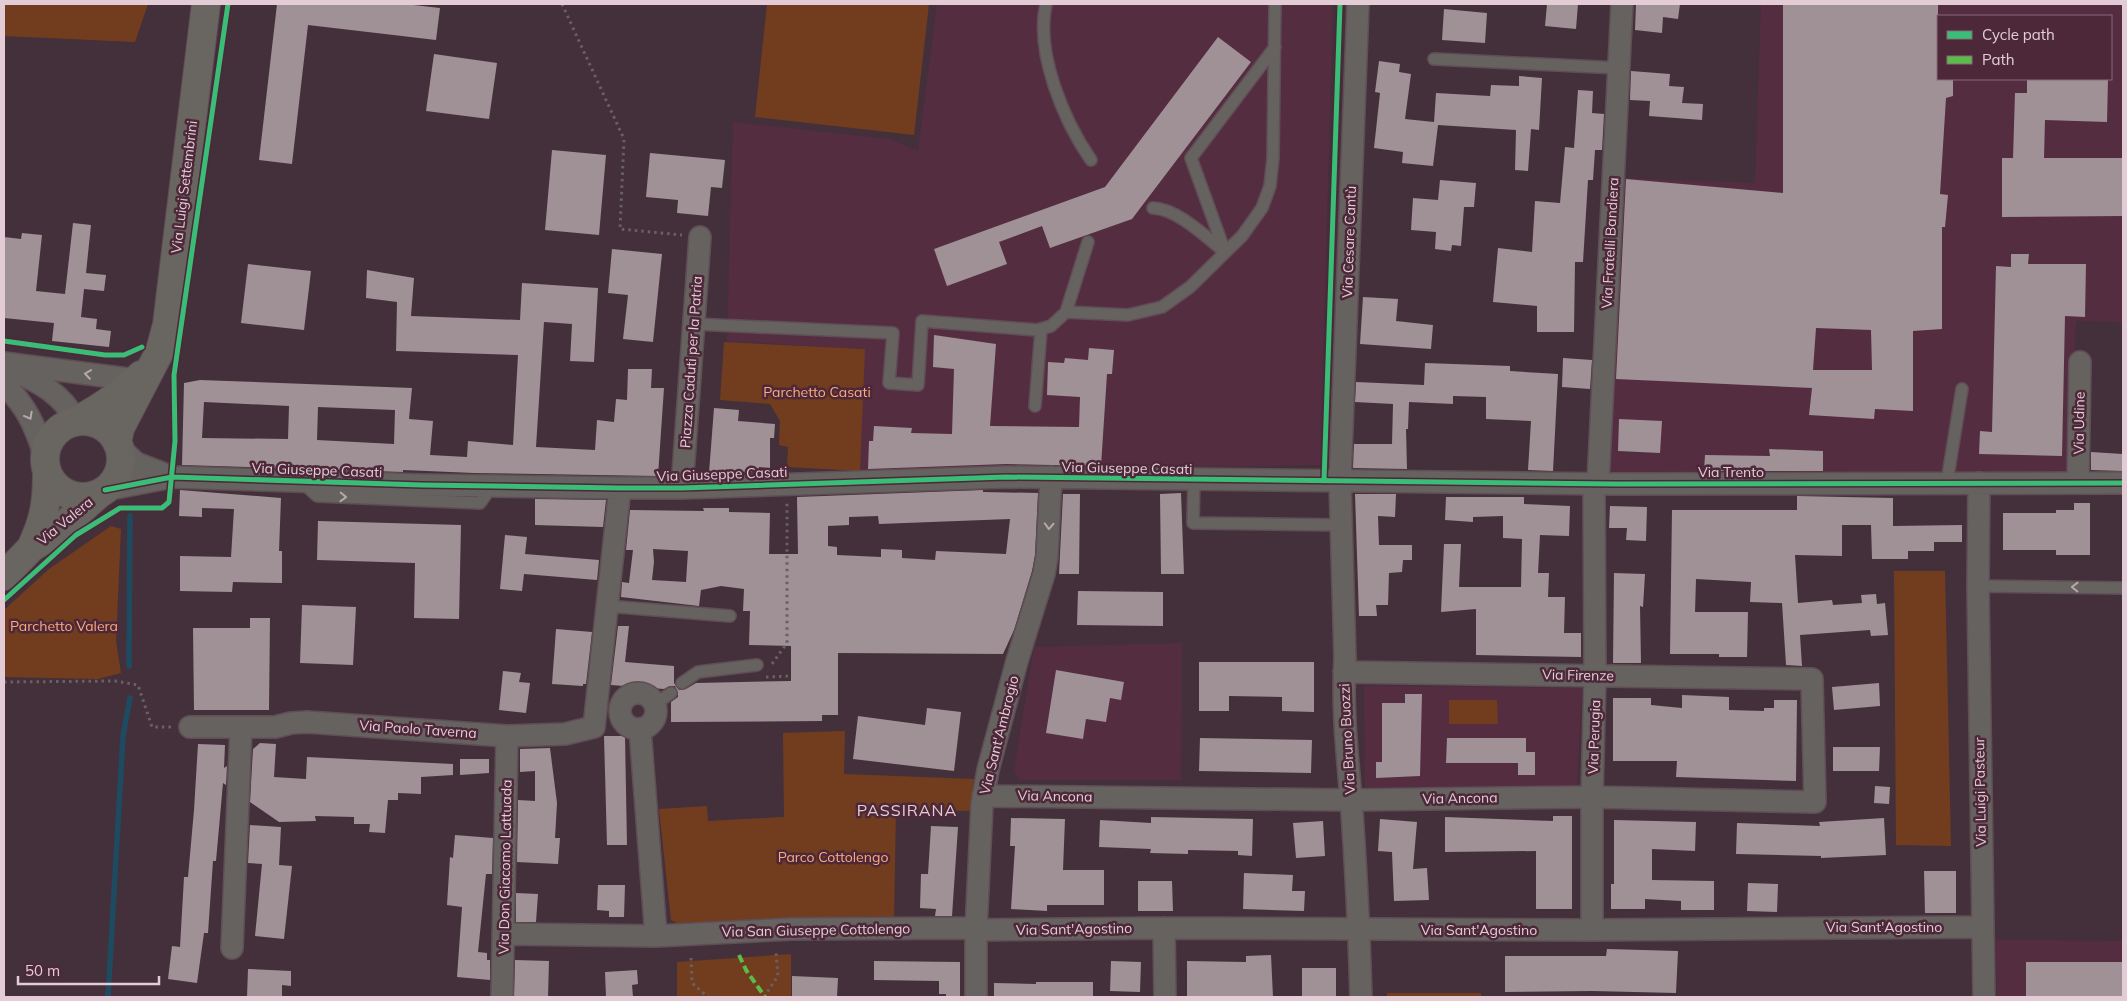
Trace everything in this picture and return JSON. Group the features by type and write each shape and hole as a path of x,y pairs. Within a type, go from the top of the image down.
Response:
{"street":[{"name":"Via Luigi Settembrini","path":"119,446 120,428 143,374 160,351 167,325 206,4"},
{"name":"Via Cesare Cantù","path":"1340,481 1358,4"},
{"name":"Via Fratelli Bandiera","path":"1596,483 1622,4"},
{"name":"Piazza Caduti per la Patria","path":"682,488 700,237"},
{"name":"Via Udine","path":"2078,483 2080,362"},
{"path":"4,364 143,374"},
{"path":"4,364 52,391 66,403 76,421"},
{"name":"Via Luigi Settembrini","path":"76,421 103,406 143,374"},
{"path":"4,384 30,415 46,464 52,482 62,491 70,495 84,497 102,492 118,473 120,466 119,446 111,433 98,423 76,421 64,425 55,432 48,442 46,464"},
{"name":"Via Giuseppe Casati","path":"119,446 136,463 172,477"},
{"name":"Via Valera","path":"31,548 40,529 47,502 46,464"},
{"name":"Via Giuseppe Casati","path":"102,492 172,477 620,488 682,488 1006,477 1340,481"},
{"name":"Via Sant'Ambrogio","path":"976,997 976,929 980,820 983,796 1017,661 1044,574 1047,556 1051,477"},
{"name":"Via Trento","path":"1340,481 2123,483"},
{"name":"Via Bruno Buozzi","path":"1340,481 1345,732 1359,929 1360,997"},
{"name":"Via Perugia","path":"1592,930 1596,483"},
{"name":"Via Luigi Pasteur","path":"1979,483 1978,586 1984,997"},
{"path":"594,727 620,488"},
{"name":"Via Valera","path":"4,576 31,548 55,533 102,492"},
{"name":"Via Firenze","path":"1344,672 1812,679"},
{"name":"Via Ancona","path":"983,796 1351,800 1592,797 1815,802 1812,679"},
{"path":"600,682 613,694 627,714 656,936"},
{"name":"Via Paolo Taverna","path":"640,693 662,697 656,707 655,719 647,727 627,714 630,695 640,693"},
{"name":"Via Paolo Taverna","path":"190,727 275,727 307,722 507,736 566,734 594,727 627,714"},
{"path":"232,948 241,728"},
{"name":"Via Don Giacomo Lattuada","path":"502,997 507,736"},
{"name":"Via Sant'Agostino","path":"976,929 1592,930 1982,927"},
{"name":"Via San Giuseppe Cottolengo","path":"504,934 656,936 792,928 976,929"},
{"path":"1164,928 1165,997"}],"lane":[{"path":"1046,4 1046,44 1052,81 1067,120 1092,160"},
{"path":"1066,312 1128,315 1162,307 1190,287 1242,236 1262,208 1270,186 1273,158 1275,4"},
{"path":"1224,252 1192,158 1275,47"},
{"path":"1434,59 1619,68"},
{"path":"1153,208 1170,212 1194,227 1224,252"},
{"path":"694,324 893,333 889,383 918,385 922,321 1041,330 1051,326 1066,312 1088,242"},
{"path":"1035,406 1041,330"},
{"path":"1947,482 1962,389"},
{"path":"1194,480 1193,523 1340,526"},
{"path":"1978,586 2123,588"},
{"path":"607,606 730,616"},
{"path":"682,683 698,672 757,665"}],"path":[{"path":"562,4 624,139 620,228 700,237"},
{"path":"786,484 787,643 763,677 791,676"},
{"path":"4,682 115,681 138,685 152,727 190,727"},
{"path":"764,997 778,976 776,953"},
{"path":"691,958 692,983 708,997"}],"shaded area":[{"path":"937,4 1333,4 1320,465 860,471 864,349 727,341 733,122 889,139 918,151"},
{"path":"1761,4 2123,4 2123,322 2076,321 2068,476 1609,472 1622,178 1755,183"},
{"path":"1182,643 1181,780 1020,780 1014,772 1034,647"},
{"path":"1364,686 1582,688 1577,787 1365,787"},
{"path":"1996,940 2123,941 2123,997 1997,997"}],"green space":[{"path":"4,4 148,4 135,42 4,36"},
{"path":"767,4 929,4 914,135 755,117"},
{"name":"Parchetto Casati","path":"724,342 865,349 860,471 787,467 788,447 779,445 780,421 770,404 720,400"},
{"name":"Parchetto Valera","path":"111,526 121,529 116,641 121,673 98,679 4,677 4,610 49,569"},
{"path":"1894,571 1945,571 1951,846 1896,845"},
{"path":"1449,700 1497,700 1498,724 1449,724"},
{"name":"Parco Cottolengo","path":"845,731 844,774 974,779 971,811 896,809 894,920 677,923 671,920 659,809 707,806 708,821 784,817 783,733"},
{"path":"791,954 791,997 677,997 677,962"},
{"path":"1387,993 1481,993 1481,997 1387,997"}],"building":[{"path":"277,4 405,4 440,8 436,40 308,25 292,164 259,160"},
{"path":"1547,4 1578,4 1576,29 1545,26"},
{"path":"1636,4 1680,4 1678,19 1663,17 1662,33 1635,30"},
{"path":"1783,4 1938,4 1937,80 1953,80 1953,96 1946,98 1940,194 1948,195 1945,227 1942,227 1942,329 1913,331 1913,411 1875,409 1874,419 1809,415 1812,388 1616,379 1626,179 1783,193","holes":["1816,328 1871,330 1872,370 1813,370"]},
{"path":"1444,9 1487,13 1485,43 1442,40"},
{"path":"1218,37 1251,62 1132,219 1050,248 1042,226 999,242 1007,264 947,286 934,249 1105,187"},
{"path":"434,54 497,63 489,119 426,111"},
{"path":"1379,61 1400,64 1399,72 1411,74 1405,119 1434,122 1436,93 1490,96 1491,85 1519,86 1519,76 1542,78 1539,130 1531,129 1528,171 1515,170 1516,130 1438,125 1433,166 1402,163 1403,152 1374,148 1380,93 1375,92"},
{"path":"1631,71 1670,74 1669,86 1684,87 1682,103 1703,104 1702,120 1649,116 1650,101 1630,100"},
{"path":"2027,80 2108,80 2107,122 2045,120 2044,158 2123,158 2123,216 2002,217 2002,158 2013,158 2015,93 2027,93"},
{"path":"1578,90 1593,91 1592,113 1604,114 1602,150 1595,150 1593,180 1588,180 1583,262 1575,262 1574,332 1537,332 1537,306 1493,302 1498,248 1532,252 1535,201 1560,203 1565,147 1574,148"},
{"path":"552,150 606,155 599,235 545,230"},
{"path":"650,153 725,160 722,188 711,187 708,216 677,213 678,200 646,197"},
{"path":"1440,180 1476,183 1474,207 1464,207 1461,246 1452,245 1451,251 1435,249 1436,232 1411,230 1413,198 1438,200"},
{"path":"73,223 91,225 86,273 106,275 104,291 84,289 81,317 97,319 96,329 111,331 109,347 52,341 54,323 4,318 4,237 21,239 22,233 42,235 36,291 65,294"},
{"path":"612,249 662,254 653,342 623,339 628,295 608,293"},
{"path":"2011,254 2029,254 2028,264 2086,264 2085,317 2065,316 2062,456 1979,454 1980,431 1992,432 1996,266 2011,267"},
{"path":"248,264 311,271 304,330 241,323"},
{"path":"367,270 414,278 411,316 520,320 522,283 598,288 594,362 570,361 572,324 544,322 536,447 595,450 597,420 614,422 616,399 627,400 628,369 652,369 651,388 664,388 658,476 403,470 403,472 182,465 184,383 200,380 412,388 409,419 433,421 430,455 467,457 468,441 513,445 518,355 396,351 397,302 366,298","holes":["204,402 289,406 288,439 202,438","318,407 395,410 394,444 317,440"]},
{"path":"1363,297 1398,299 1396,321 1433,325 1431,349 1360,344"},
{"path":"934,335 996,344 990,426 1079,427 1080,397 1047,395 1048,362 1064,363 1065,358 1088,360 1089,348 1114,350 1112,374 1107,374 1101,466 1006,464 868,469 869,441 873,441 874,426 912,428 911,433 952,434 954,369 933,367"},
{"path":"1563,358 1592,360 1590,389 1562,387"},
{"path":"1425,363 1510,366 1510,371 1558,374 1553,471 1528,470 1531,421 1486,419 1486,397 1453,396 1453,404 1409,402 1408,429 1406,429 1407,469 1353,468 1354,444 1392,444 1393,404 1355,402 1356,382 1424,385"},
{"path":"714,408 739,410 738,421 775,424 774,438 770,438 770,468 759,467 759,472 709,473"},
{"path":"1619,419 1662,421 1660,453 1618,451"},
{"path":"1769,449 1823,451 1823,471 1704,471 1705,455 1770,456"},
{"path":"2091,452 2123,454 2123,471 2091,470"},
{"path":"180,490 281,498 279,551 282,551 282,583 233,582 232,592 180,591 180,556 231,557 234,509 202,508 202,517 179,516"},
{"path":"983,490 983,492 1038,493 1035,555 1032,571 1014,630 1003,654 838,653 838,715 822,715 822,721 671,722 671,702 678,697 675,686 664,689 611,685 618,626 629,626 625,662 674,666 674,683 679,690 686,689 696,683 791,681 791,646 749,645 750,611 743,611 744,589 721,586 701,590 699,606 621,597 622,582 629,583 633,550 626,550 630,510 704,511 703,508 729,508 729,512 770,513 769,554 798,554 797,497","holes":["878,516 879,524 1010,519 1006,554 936,551 935,560 902,558 902,550 881,549 881,557 837,555 837,547 828,546 828,526 849,525 849,517","653,549 688,551 686,582 652,580"]},
{"path":"1181,493 1184,574 1161,574 1160,494"},
{"path":"1063,494 1080,494 1079,574 1059,574"},
{"path":"1355,494 1396,494 1395,517 1378,516 1379,545 1412,545 1412,560 1403,560 1402,572 1389,573 1388,605 1376,605 1377,616 1359,616"},
{"path":"1797,496 1893,498 1893,526 1962,525 1962,542 1934,542 1934,551 1908,551 1908,559 1872,559 1871,525 1842,525 1842,556 1795,555 1798,603 1832,600 1833,605 1862,603 1861,595 1876,594 1877,604 1885,603 1888,635 1871,636 1870,630 1800,635 1802,666 1786,665 1782,603 1750,602 1751,582 1696,579 1695,612 1748,612 1747,657 1719,657 1719,654 1670,654 1672,510 1797,510"},
{"path":"1446,497 1524,497 1524,504 1570,506 1569,536 1540,535 1538,573 1549,573 1548,597 1565,597 1564,633 1581,633 1581,657 1476,655 1476,609 1441,612 1444,544 1461,544 1459,587 1521,587 1522,539 1503,538 1503,516 1473,517 1473,522 1445,520"},
{"path":"535,499 606,500 603,527 535,525"},
{"path":"2074,503 2090,503 2090,555 2056,555 2056,550 2003,550 2003,513 2056,513 2056,510 2074,510"},
{"path":"1610,506 1647,507 1646,541 1626,540 1627,528 1609,528"},
{"path":"318,521 461,525 459,619 414,618 415,563 317,560"},
{"path":"505,535 527,537 525,554 599,560 597,580 524,574 522,591 500,589"},
{"path":"1614,573 1645,574 1643,607 1640,606 1641,663 1613,663"},
{"path":"1078,591 1163,592 1163,626 1077,625"},
{"path":"302,605 356,607 353,665 300,663"},
{"path":"250,618 270,618 269,710 194,710 193,628 250,628"},
{"path":"556,629 592,632 586,684 583,684 583,686 552,684"},
{"path":"1199,662 1314,662 1314,712 1282,711 1282,697 1229,696 1229,711 1199,711"},
{"path":"1056,670 1124,682 1121,700 1110,698 1106,722 1086,719 1083,739 1046,733"},
{"path":"503,671 521,673 519,682 530,683 526,713 499,710"},
{"path":"1879,683 1880,706 1834,710 1832,687"},
{"path":"1405,694 1422,694 1420,776 1376,778 1376,762 1382,762 1382,703 1405,703"},
{"path":"1682,695 1729,697 1729,710 1764,711 1764,708 1774,708 1774,700 1797,700 1796,781 1676,777 1677,761 1613,761 1613,698 1651,698 1651,705 1682,708"},
{"path":"927,708 961,712 954,771 853,759 858,716 925,725"},
{"path":"604,736 625,736 627,845 607,845"},
{"path":"1200,738 1312,740 1311,773 1199,771"},
{"path":"1447,738 1526,738 1526,752 1535,752 1535,775 1518,775 1518,763 1446,763"},
{"path":"260,743 276,744 274,777 306,779 307,757 453,764 453,775 421,777 421,794 398,793 398,800 388,800 385,833 369,832 370,824 354,824 354,817 315,816 316,821 279,822 250,802 253,749"},
{"path":"198,744 225,745 224,768 227,766 226,785 223,783 216,861 213,861 208,933 204,933 197,983 168,979 172,946 180,947 184,877 188,877"},
{"path":"1833,747 1880,747 1879,771 1833,771"},
{"path":"550,748 557,803 555,838 560,838 558,864 517,862 518,800 535,801 535,771 520,772 520,749"},
{"path":"460,759 489,759 489,773 460,775"},
{"path":"1875,786 1890,787 1889,804 1874,803"},
{"path":"1553,816 1572,816 1572,909 1536,909 1536,851 1445,852 1445,817 1553,821"},
{"path":"1151,817 1253,819 1252,856 1238,855 1238,851 1188,850 1188,854 1150,853 1151,849 1099,847 1100,820 1151,823"},
{"path":"1011,818 1065,819 1063,870 1104,870 1104,905 1047,905 1047,911 1011,909 1015,846 1010,846"},
{"path":"1884,818 1886,855 1821,858 1821,856 1736,854 1737,823 1820,826 1819,822"},
{"path":"1380,819 1417,822 1413,869 1427,868 1429,900 1394,901 1392,852 1378,851"},
{"path":"1614,820 1696,822 1695,851 1652,849 1652,880 1714,881 1714,910 1681,910 1681,901 1645,899 1645,909 1611,909 1611,884 1614,884"},
{"path":"1323,821 1325,856 1296,858 1293,823"},
{"path":"250,825 281,827 279,865 292,866 284,939 255,936 262,864 248,863"},
{"path":"931,826 958,827 952,916 935,916 936,909 920,908 921,874 928,874"},
{"path":"455,835 493,838 492,874 486,874 478,952 487,953 487,960 490,960 490,980 457,977 462,907 447,905 450,857 453,858"},
{"path":"1924,871 1956,871 1956,913 1925,913"},
{"path":"1244,873 1293,875 1292,891 1305,891 1304,911 1243,909"},
{"path":"1138,881 1172,881 1173,911 1138,911"},
{"path":"1748,883 1778,884 1777,912 1747,911"},
{"path":"598,885 625,885 624,917 609,917 609,911 597,910"},
{"path":"516,893 538,894 536,922 516,922"},
{"path":"1607,949 1678,951 1676,993 1593,991 1505,992 1505,956 1606,956"},
{"path":"1271,955 1273,997 1187,997 1187,961 1246,962 1246,956"},
{"path":"515,960 549,961 548,997 514,997"},
{"path":"874,961 960,962 960,997 946,997 946,994 939,994 939,981 874,980"},
{"path":"1111,961 1141,962 1140,992 1110,991"},
{"path":"2026,962 2123,962 2123,997 2026,997"},
{"path":"1302,968 1336,968 1336,997 1302,997"},
{"path":"248,969 291,971 291,986 282,985 282,997 247,997"},
{"path":"637,970 638,984 632,985 633,997 606,997 605,972"},
{"path":"792,976 838,978 837,997 792,997"},
{"path":"1036,982 1093,982 1093,997 994,997 994,983 1036,984"}],"waterway":[{"path":"129,666 130,516"},
{"path":"108,997 123,736 130,698"}],"marked path":[{"path":"739,955 746,970 765,997"}],"cycle path":[{"path":"4,600 76,535 120,508 162,508 169,502 175,441 174,375 228,4"},
{"path":"1324,481 1340,4"},
{"path":"4,341 105,355 124,355 142,347"},
{"path":"105,490 172,477 422,485 620,488 682,488 1006,477 1616,484 2123,483"}],"district":[{"name":"PASSIRANA","path":"907,810"}]}
